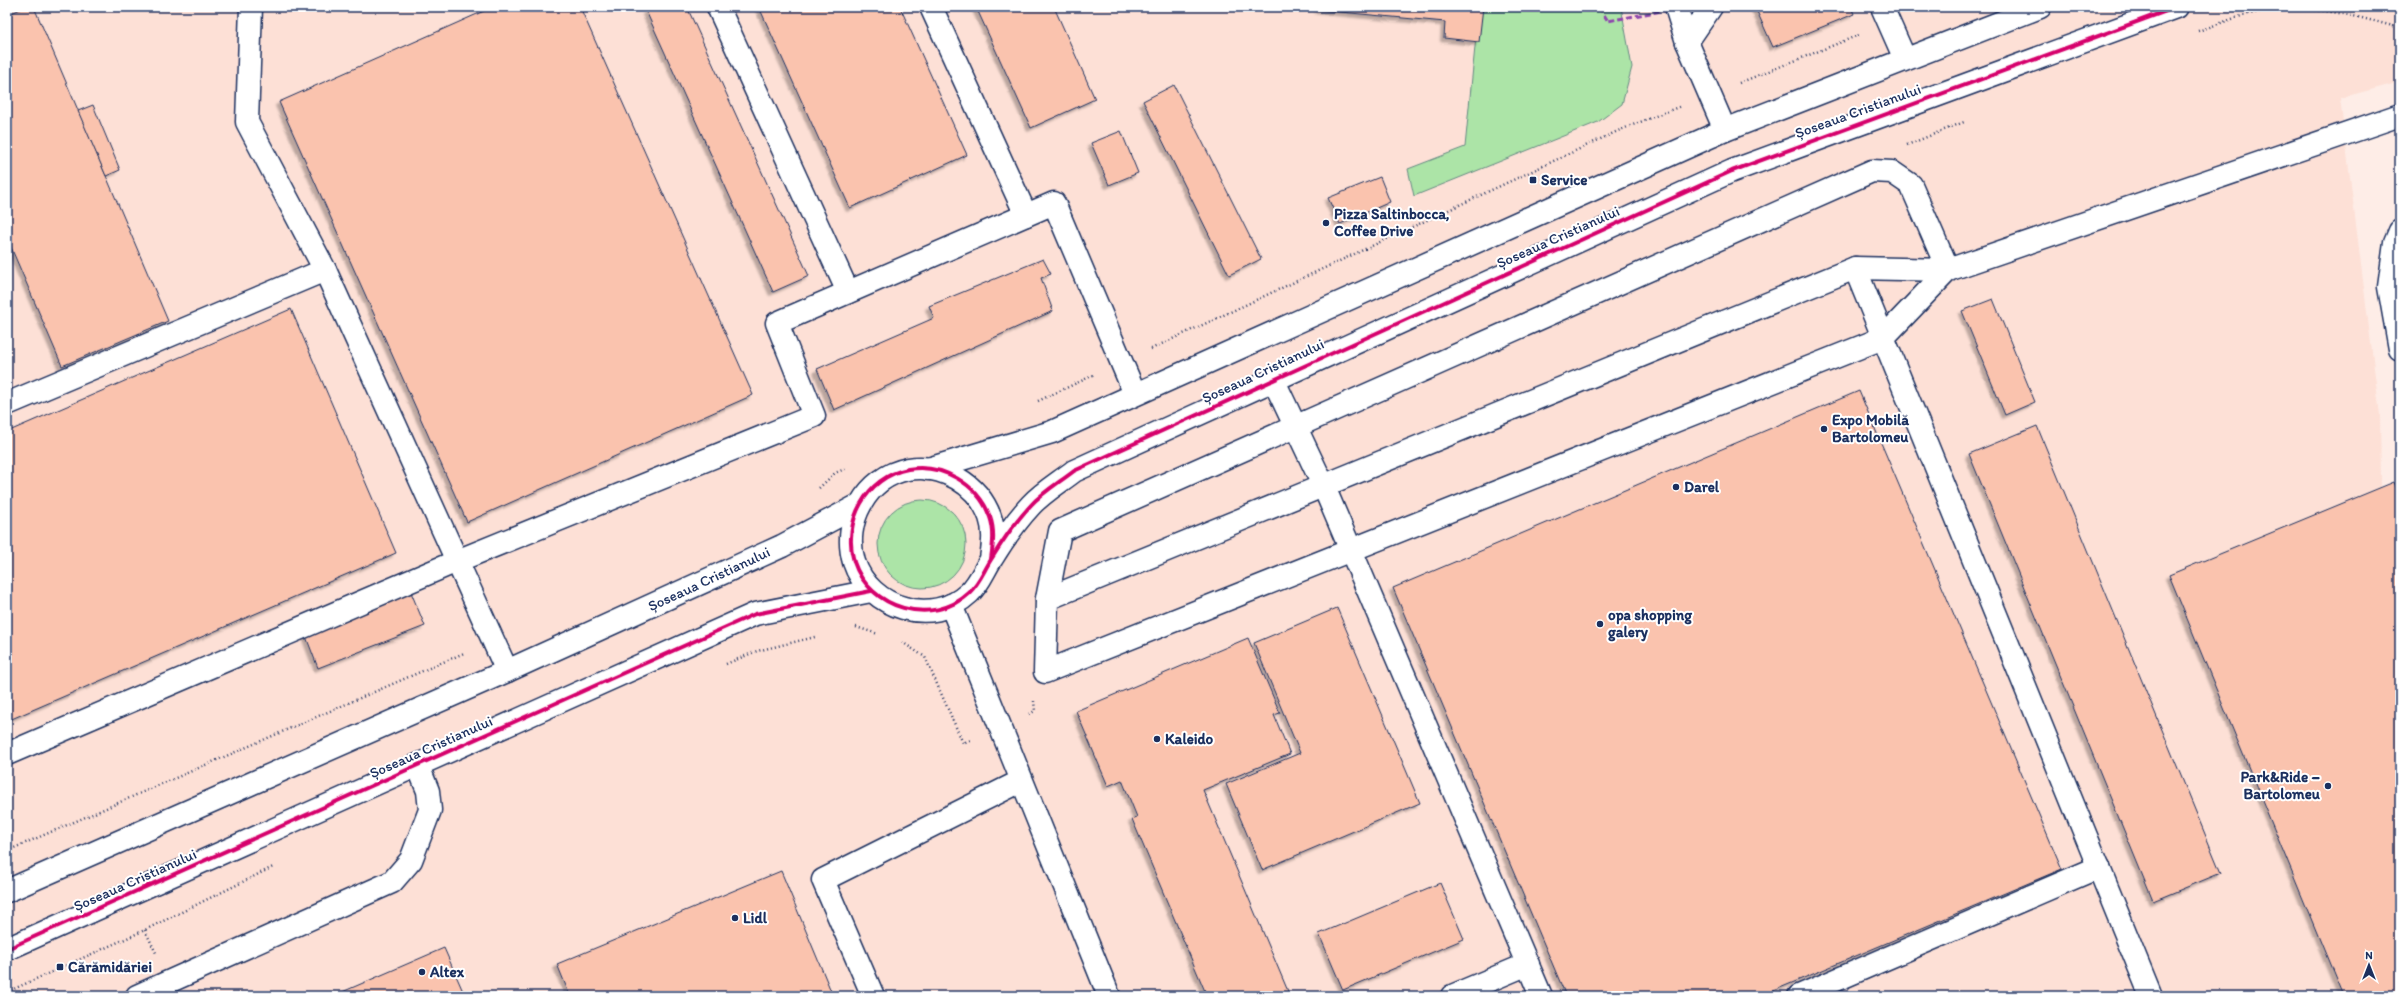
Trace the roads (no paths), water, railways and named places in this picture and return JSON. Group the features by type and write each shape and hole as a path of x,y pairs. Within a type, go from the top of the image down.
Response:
{"street":[{"path":"251,7 247,122 325,270 507,671"},
{"path":"718,7 848,292"},
{"path":"931,7 1026,215"},
{"path":"1676,7 1687,42 1725,130"},
{"path":"1687,42 1711,7"},
{"path":"1882,7 1905,59"},
{"name":"Șoseaua Cristianului","path":"2040,7 1725,130 1574,200 1052,432 928,469 908,470 888,476 872,489 860,504 851,526 851,550 858,572 871,591 888,603 909,610 930,611 951,605 969,594 982,578 991,559 1032,504 1074,471 1732,171 2177,7"},
{"path":"1047,599 1324,487 1855,268 1948,270 2400,115"},
{"path":"1872,171 1892,172 1911,185 1948,270 1884,338 1351,548 1045,672 1047,599 1060,531 1297,428 1872,171"},
{"path":"7,754 457,561 814,416 777,323 1054,203 1135,394"},
{"path":"2400,231 2395,243 2388,287 2400,349"},
{"path":"1855,268 2151,996"},
{"path":"7,404 325,270"},
{"path":"1273,379 1297,428 1351,548 1541,996"},
{"name":"Șoseaua Cristianului","path":"928,469 948,473 966,484 980,499 990,517 994,538 991,559"},
{"name":"Șoseaua Cristianului","path":"7,891 507,671 782,546 860,504"},
{"name":"Șoseaua Cristianului","path":"7,949 755,614 871,591"},
{"path":"951,605 1109,996"},
{"path":"137,996 392,882 411,860 430,810 428,791 418,766"},
{"path":"873,996 823,880 1021,781"},
{"path":"1799,996 2099,867"},
{"path":"1452,996 1528,964"}],"place":[{"name":"Service","path":"1533,180"},
{"name":"Pizza Saltinbocca, Coffee Drive","path":"1326,223"},
{"name":"Expo Mobilă Bartolomeu","path":"1824,429"},
{"name":"Darel","path":"1676,487"},
{"name":"opa shopping galery","path":"1600,624"},
{"name":"Kaleido","path":"1157,739"},
{"name":"Park&Ride – Bartolomeu","path":"2328,786"},
{"name":"Lidl","path":"735,918"},
{"name":"Cărămidăriei","path":"60,967"},
{"name":"Altex","path":"422,972"}]}
